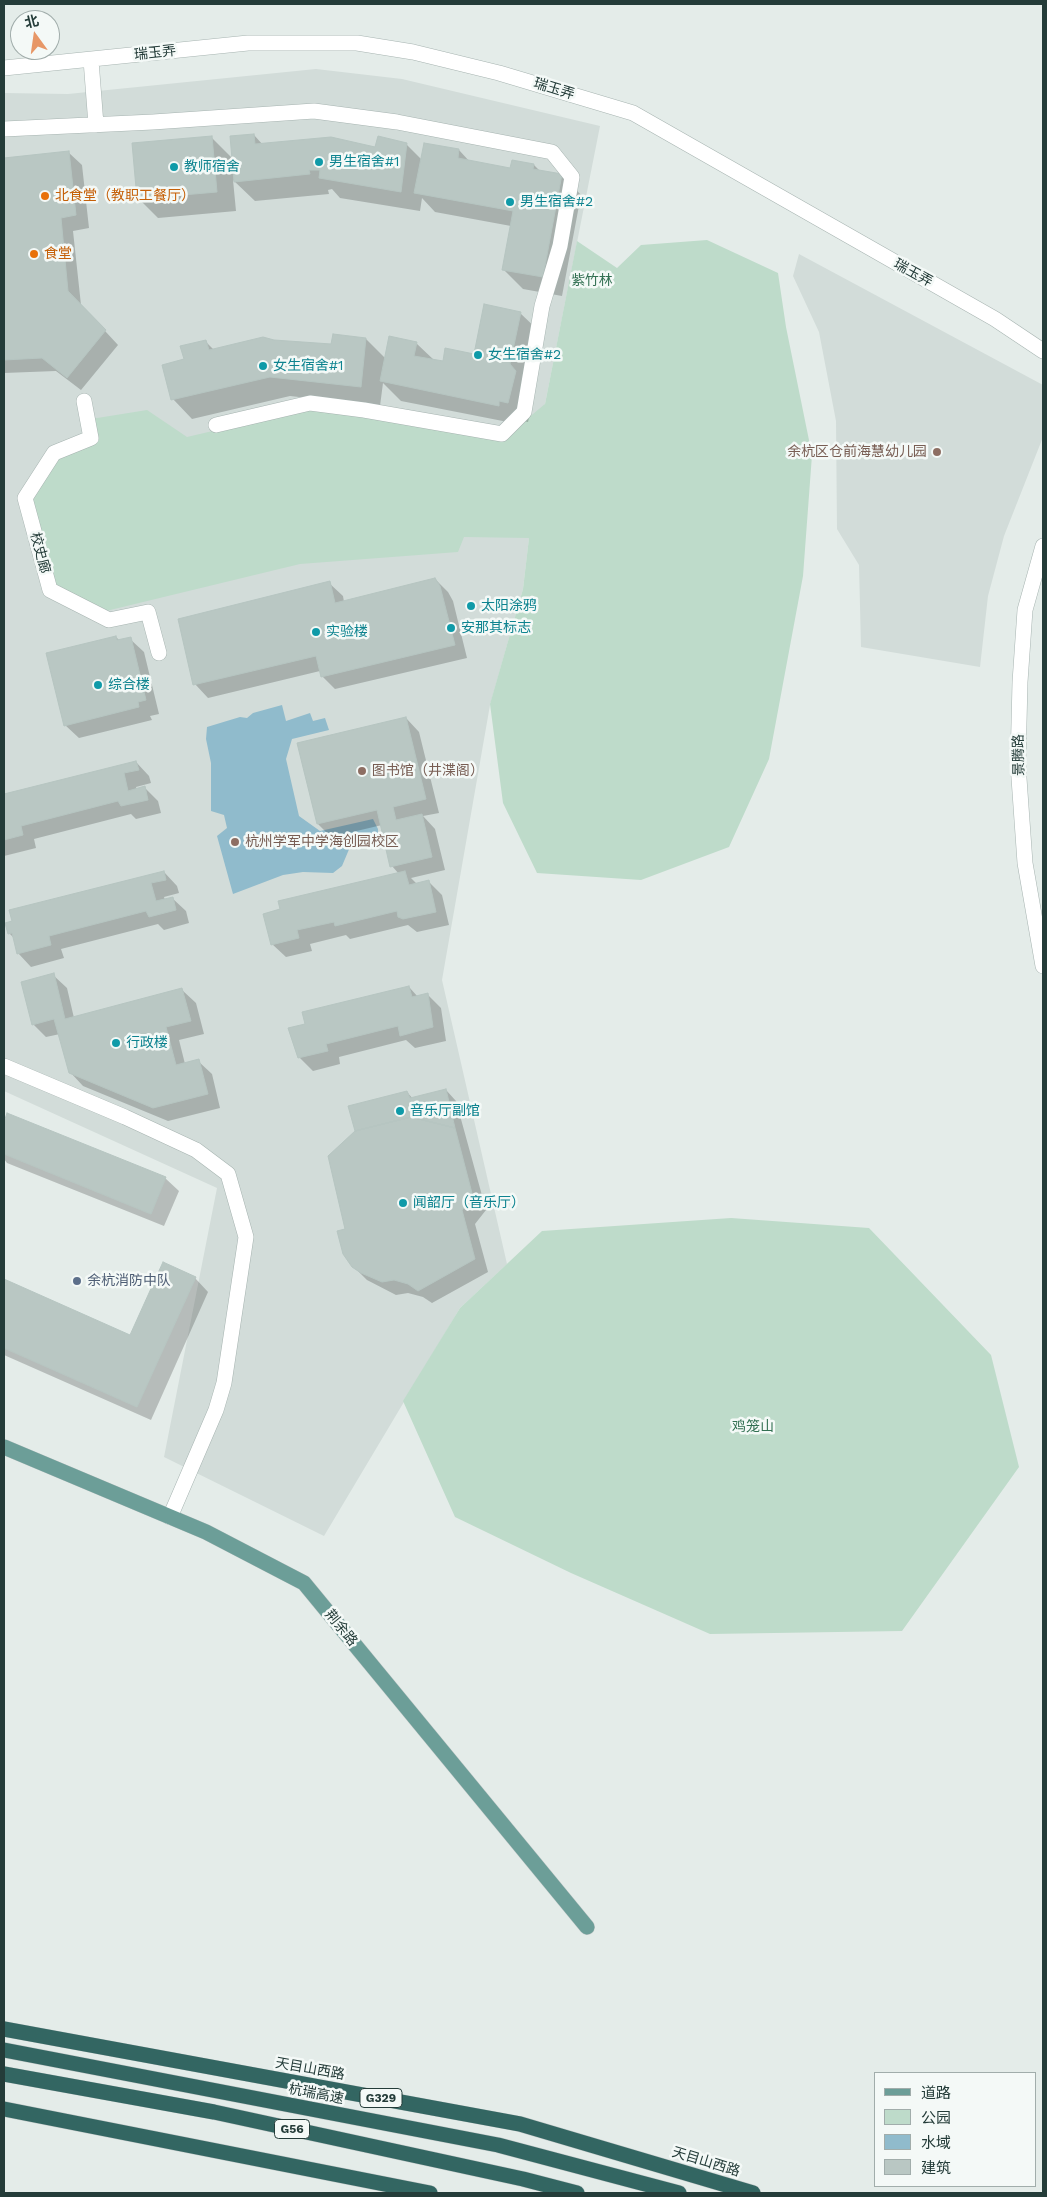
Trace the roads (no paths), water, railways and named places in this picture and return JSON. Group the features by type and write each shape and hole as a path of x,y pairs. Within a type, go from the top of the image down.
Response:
{"highway":[{"name":"天目山西路","path":"4,2028 520,2124 752,2193"},
{"name":"杭瑞高速","path":"4,2050 498,2146 679,2193"},
{"name":"G56","path":"4,2074 214,2112 523,2179 578,2193"},
{"path":"4,2109 412,2192 430,2193"}],"main road":[{"name":"荆余路","path":"4,1447 206,1532 304,1583 588,1927"}],"street":[{"name":"瑞玉弄","path":"4,68 248,43 357,43 413,52 499,72 633,113 995,319 1043,351"},
{"path":"91,60 96,125"},
{"path":"4,128 96,125 314,111 396,122 552,152 572,177 560,246 542,306 524,412 502,434 364,410 310,403 216,425"},
{"name":"校史廊","path":"84,401 91,438 54,453 25,498 50,590 109,620 148,612 159,653"},
{"name":"景腾路","path":"1043,546 1025,610 1020,682 1018,764 1025,863 1043,966"},
{"path":"4,1066 125,1117 196,1150 228,1174 246,1237 226,1374 216,1410 170,1517"}],"water":[{"path":"282,705 286,721 310,713 313,721 325,718 329,730 292,739 286,759 299,816 320,831 373,819 378,829 378,839 350,847 342,866 333,873 303,872 283,875 233,894 217,836 227,828 224,815 211,811 211,763 206,739 207,727 240,717 247,718 253,713"}],"place":[{"name":"男生宿舍#1","path":"319,162"},
{"name":"教师宿舍","path":"174,167"},
{"name":"北食堂（教职工餐厅）","path":"45,196"},
{"name":"男生宿舍#2","path":"510,202"},
{"name":"食堂","path":"34,254"},
{"name":"女生宿舍#2","path":"478,355"},
{"name":"女生宿舍#1","path":"263,366"},
{"name":"余杭区仓前海慧幼儿园","path":"937,452"},
{"name":"太阳涂鸦","path":"471,606"},
{"name":"安那其标志","path":"451,628"},
{"name":"实验楼","path":"316,632"},
{"name":"综合楼","path":"98,685"},
{"name":"图书馆（井渫阁）","path":"362,771"},
{"name":"杭州学军中学海创园校区","path":"235,842"},
{"name":"行政楼","path":"116,1043"},
{"name":"音乐厅副馆","path":"400,1111"},
{"name":"闻韶厅（音乐厅）","path":"403,1203"},
{"name":"余杭消防中队","path":"77,1281"}],"park label":[{"name":"紫竹林","path":"592,281"},
{"name":"鸡笼山","path":"753,1427"}]}
